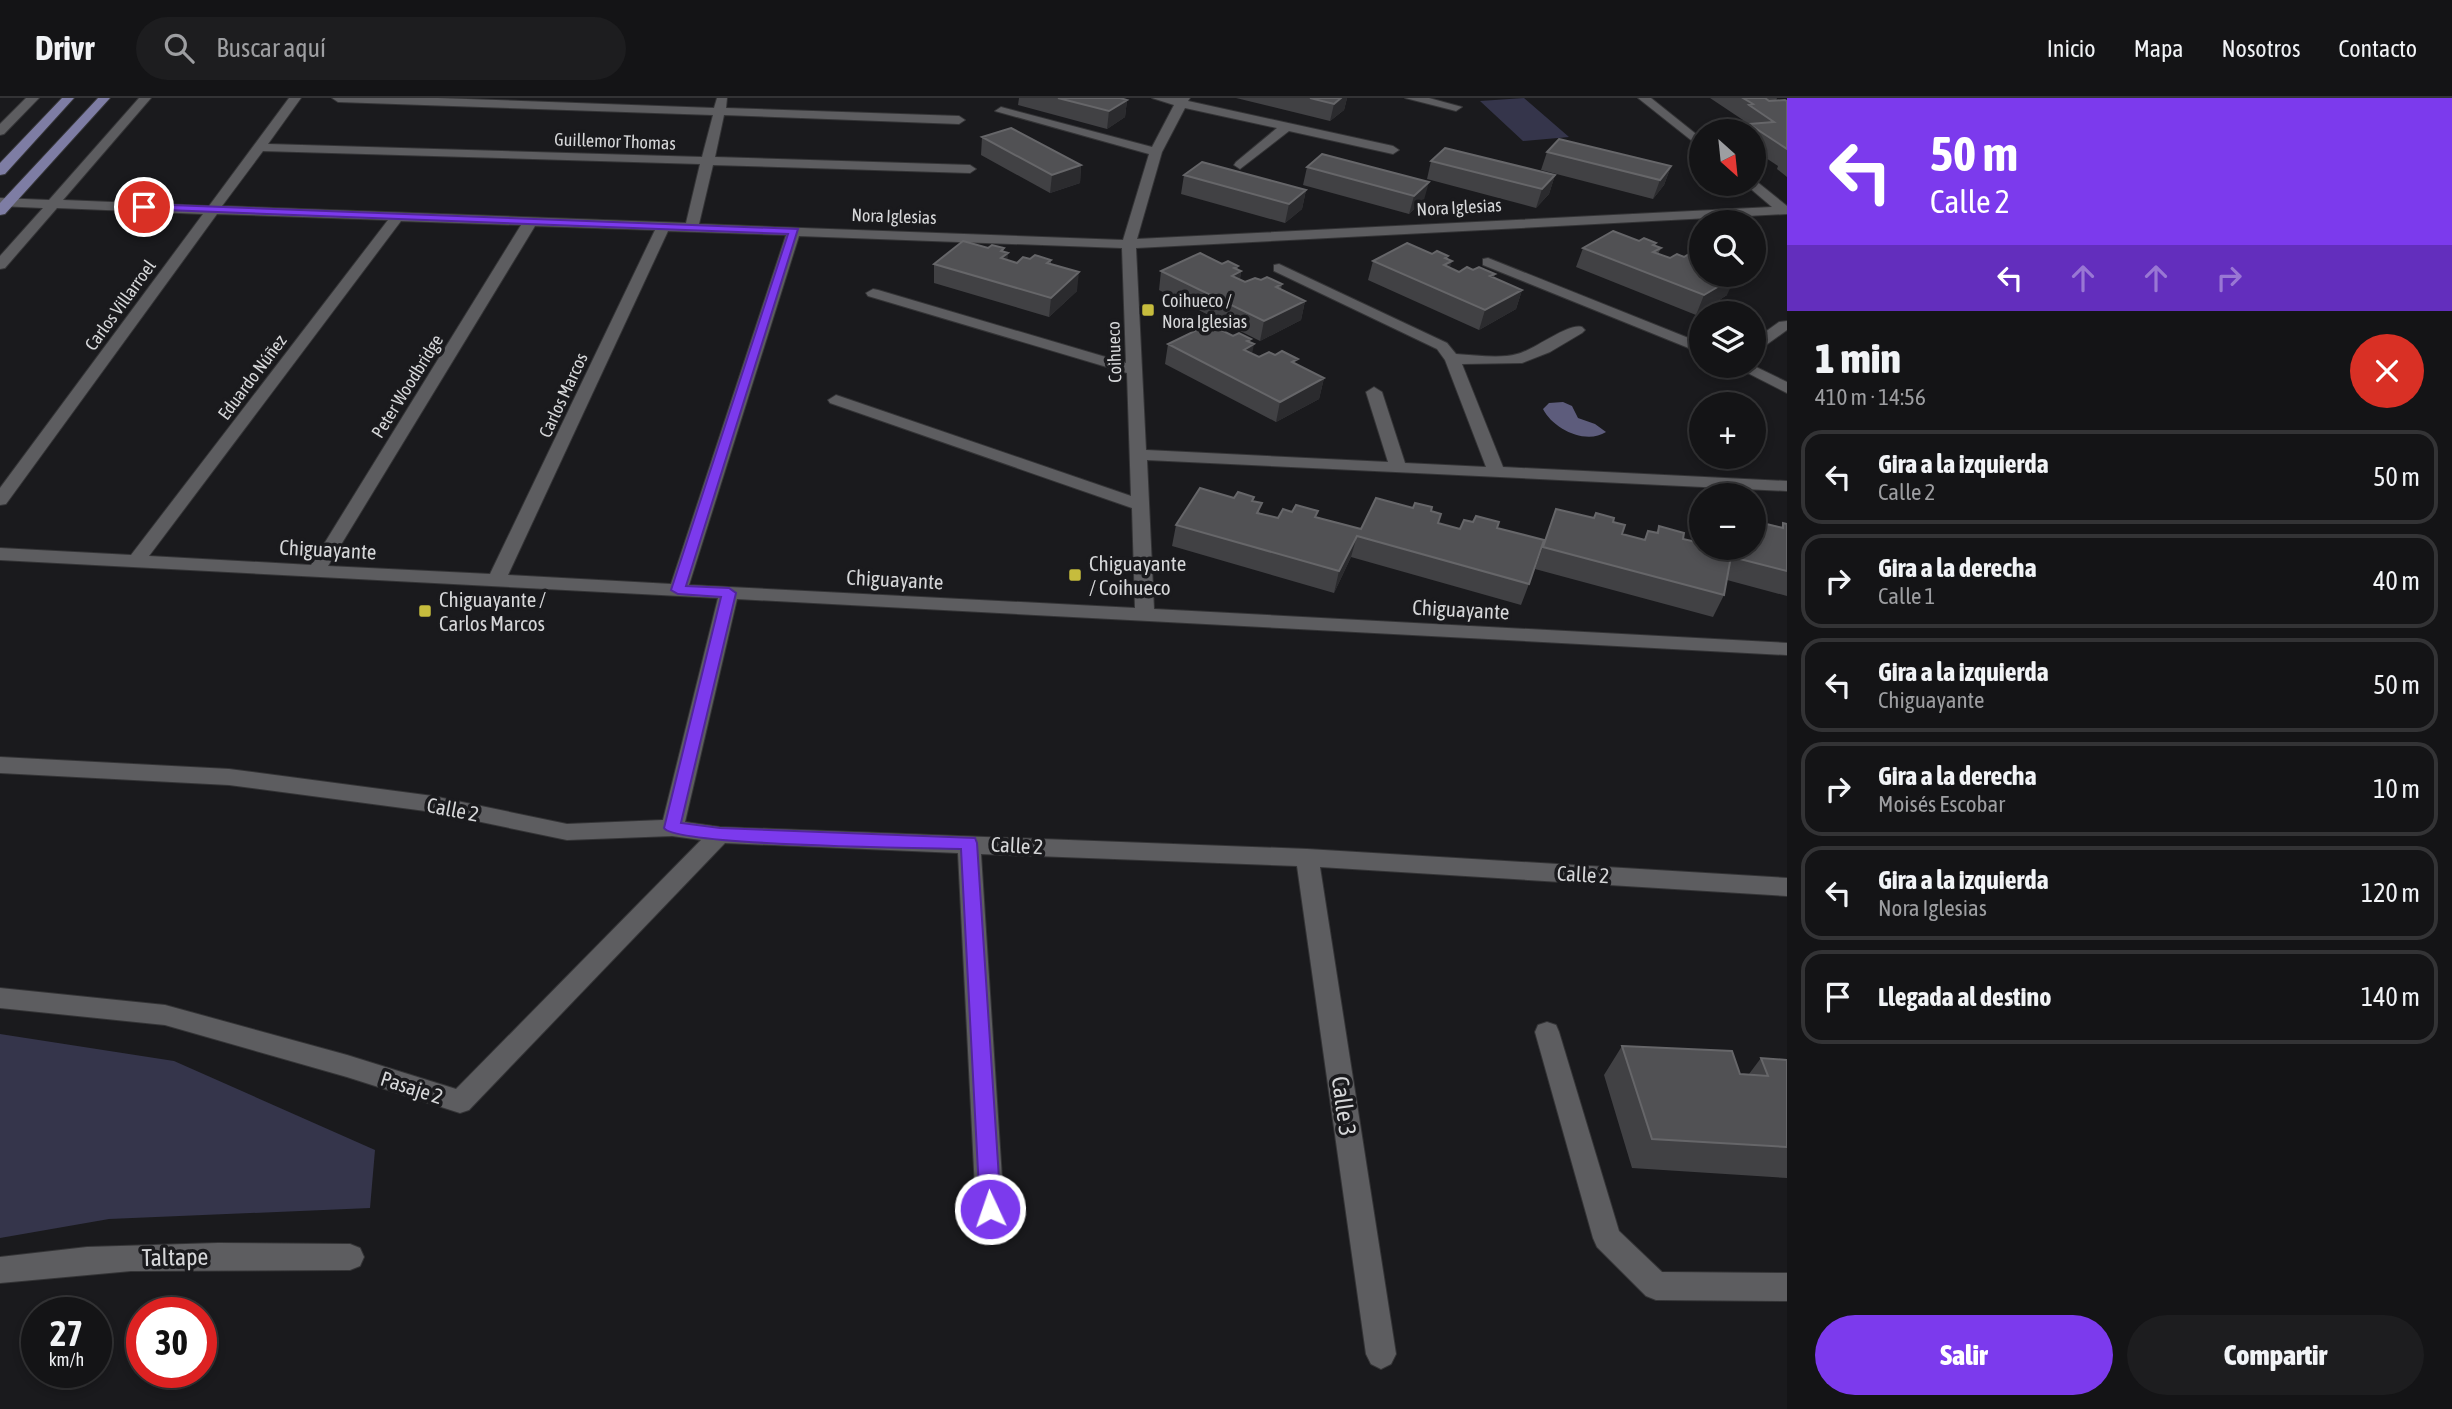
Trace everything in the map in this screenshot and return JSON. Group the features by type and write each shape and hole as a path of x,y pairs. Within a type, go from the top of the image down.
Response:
{"main road":[{"path":"0,171 68,98"},
{"path":"3,205 104,98"}],"street":[{"path":"0,131 33,98"},
{"path":"0,265 145,98"},
{"name":"Carlos Villarroel","path":"0,500 295,98"},
{"path":"338,98 721,105 959,120"},
{"path":"1158,98 1182,101 1393,150"},
{"path":"1411,98 1456,107"},
{"path":"1644,98 1689,134"},
{"name":"Coihueco","path":"1144,615 1129,244 1156,152 1182,101"},
{"path":"692,227 721,105"},
{"path":"1001,111 1156,152"},
{"path":"1240,165 1286,127"},
{"name":"Guillemor Thomas","path":"259,147 970,169"},
{"path":"1766,195 1786,210"},
{"name":"Nora Iglesias","path":"3,205 53,203 1129,244 1786,210"},
{"name":"Eduardo Núñez","path":"136,561 398,216"},
{"name":"Peter Woodbridge","path":"316,571 531,221"},
{"name":"Carlos Marcos","path":"496,580 664,226"},
{"path":"678,590 794,231"},
{"path":"1488,262 1689,343"},
{"path":"1279,268 1442,346 1452,359 1496,471"},
{"path":"873,293 1134,370"},
{"path":"1766,338 1784,325"},
{"path":"1452,359 1517,360 1545,349 1577,330"},
{"path":"1766,378 1787,388"},
{"path":"1374,392 1398,467"},
{"path":"836,400 1140,505"},
{"path":"1138,455 1787,486"},
{"name":"Chiguayante","path":"0,554 1787,649"},
{"path":"672,828 729,593"},
{"name":"Calle 2","path":"0,765 229,777 433,804 567,832 672,828 720,835 1307,858 1787,887"},
{"name":"Pasaje 2","path":"0,998 165,1015 347,1066 460,1102 720,835"},
{"path":"969,843 990,1209"},
{"name":"Calle 3","path":"1307,858 1381,1353"},
{"path":"1547,1032 1608,1238 1656,1286 1787,1287"},
{"name":"Taltape","path":"0,1270 44,1264 163,1256 350,1256"}],"shaded area":[{"path":"1524,98 1569,137 1523,141 1480,101"},
{"path":"1563,402 1572,406 1578,418 1595,424 1606,432 1598,436 1580,436 1554,423 1543,409 1549,403"},
{"path":"0,1034 174,1061 375,1150 370,1208 109,1219 0,1238"}],"building":[{"path":"1058,98 1120,98 1127,100 1109,111"},
{"path":"1310,98 1341,98 1334,104"},
{"path":"1743,98 1787,101 1787,149 1766,135 1766,123 1774,122 1749,105 1753,104"},
{"path":"1011,128 1081,165 1052,175 982,137"},
{"path":"1559,139 1671,166 1660,180 1547,152"},
{"path":"1445,148 1555,175 1542,189 1431,161"},
{"path":"1322,154 1429,182 1414,196 1307,167"},
{"path":"1202,162 1306,190 1289,204 1184,175"},
{"path":"1613,231 1639,241 1644,238 1661,248 1653,252 1670,258 1677,254 1684,257 1689,254 1689,287 1717,287 1704,295 1583,248"},
{"path":"963,241 988,248 992,245 1004,248 1001,251 1008,253 1001,258 1017,263 1023,257 1030,259 1035,255 1051,260 1047,263 1079,272 1051,298 934,264"},
{"path":"1407,243 1432,254 1437,251 1448,256 1445,258 1452,261 1444,265 1459,272 1467,267 1473,270 1479,267 1495,274 1490,276 1522,290 1485,310 1373,261"},
{"path":"1200,253 1222,264 1228,261 1238,266 1234,268 1241,271 1232,276 1245,282 1267,277 1282,284 1276,287 1305,301 1264,321 1161,271"},
{"path":"1209,324 1233,336 1239,333 1251,339 1247,341 1254,344 1244,350 1259,357 1269,352 1275,355 1282,351 1298,359 1292,362 1324,378 1280,402 1168,344"},
{"path":"1200,488 1234,498 1238,492 1254,497 1252,501 1262,503 1257,513 1278,518 1283,509 1292,512 1296,505 1318,511 1315,517 1361,529 1376,498 1413,508 1415,503 1432,507 1431,511 1441,514 1438,523 1460,529 1464,520 1473,522 1476,516 1499,522 1497,528 1544,540 1529,584 1357,536 1339,571 1176,525"},
{"path":"1556,509 1594,518 1596,513 1614,518 1613,522 1625,525 1622,534 1645,540 1648,531 1658,533 1659,526 1684,533 1683,539 1689,540 1689,560 1730,560 1724,595 1543,547"},
{"path":"1783,523 1787,524 1787,571 1744,560 1766,560 1766,524 1783,528"},
{"path":"1622,1046 1732,1051 1740,1074 1768,1076 1761,1058 1787,1060 1787,1147 1652,1139"}],"place":[{"name":"Coihueco / Nora Iglesias","path":"1148,310"},
{"name":"Chiguayante / Coihueco","path":"1075,575"},
{"name":"Chiguayante / Carlos Marcos","path":"425,611"}],"route":[{"path":"144,207 794,231 678,590 729,593 672,828 720,835 969,843 990,1209"}]}
